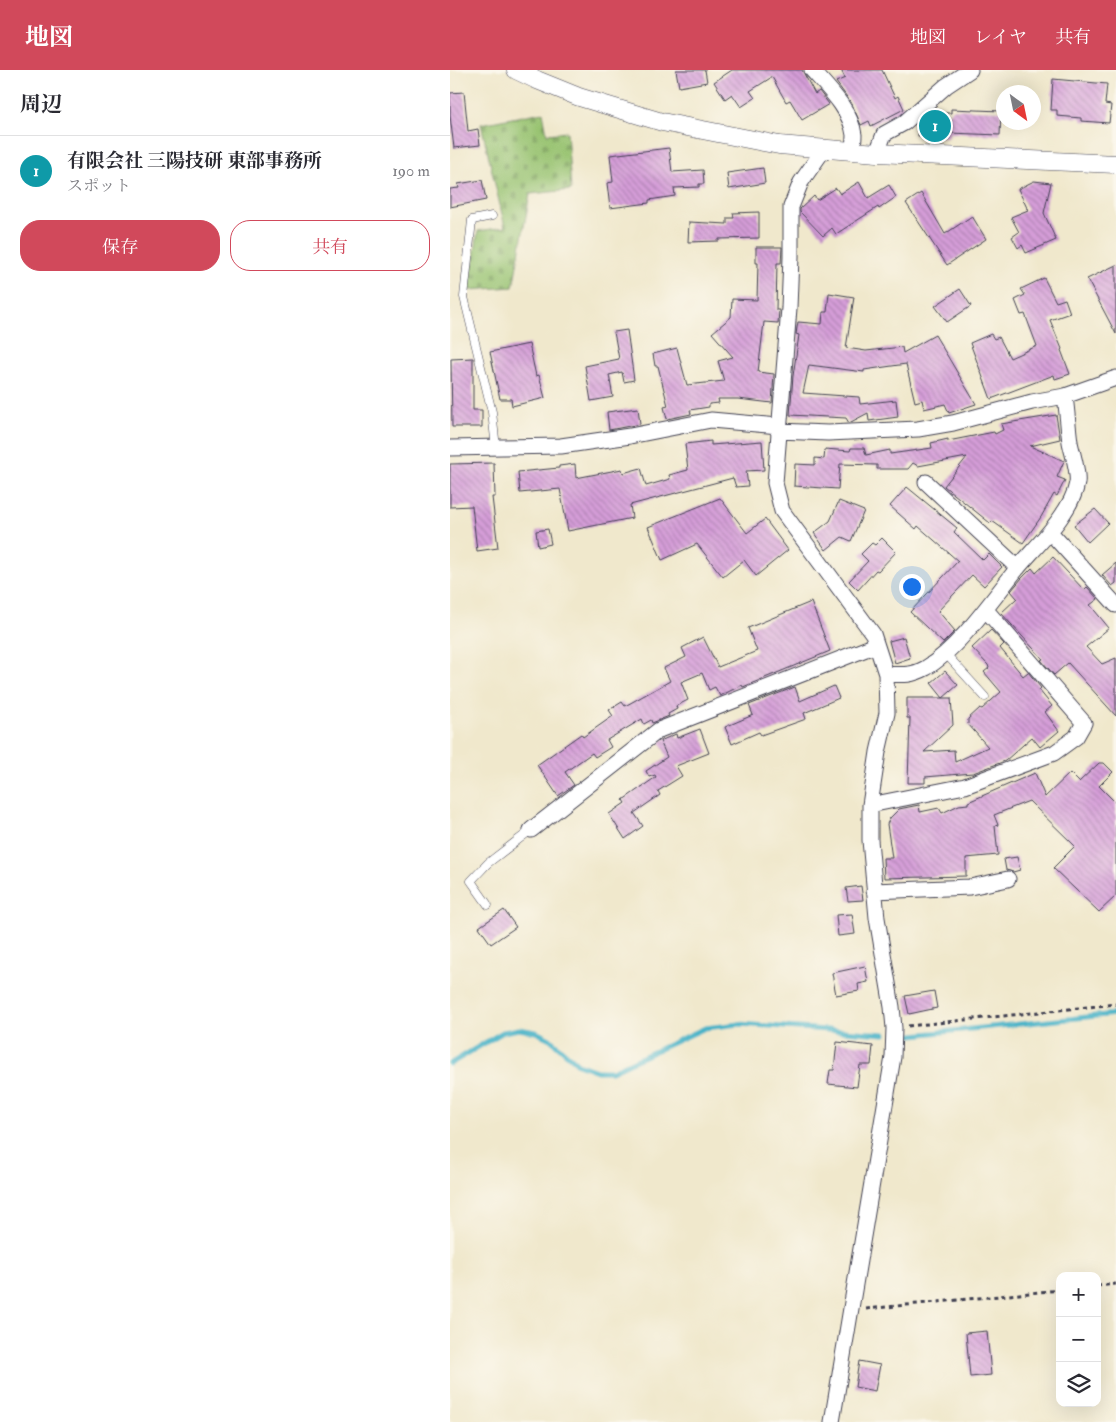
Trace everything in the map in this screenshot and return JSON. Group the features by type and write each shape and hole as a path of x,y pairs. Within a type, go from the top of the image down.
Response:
{"street":[{"path":"516,70 578,96 662,122 779,145 877,153 1116,164"},
{"path":"812,70 848,116 854,135 853,151"},
{"path":"877,153 884,134 904,123 946,86 970,70"},
{"path":"824,149 801,182 792,207 789,308 775,483 782,511 873,634 886,674 886,712 870,805 870,840 877,918 894,1028 893,1057 832,1422"},
{"path":"450,448 561,446 630,436 711,420 828,434 918,429 953,423 1032,402 1065,396 1116,378"},
{"path":"886,674 910,676 927,667 945,653 986,610 1018,568 1050,532 1072,498 1078,482 1070,441 1065,396"},
{"path":"926,482 1018,568"},
{"path":"1050,532 1116,605"},
{"path":"870,805 965,786 1054,752 1076,736 1084,723 986,610"},
{"path":"531,830 659,730 876,645"},
{"path":"874,891 970,887 1008,879"}],"lane":[{"path":"492,216 472,220 464,297 492,412 496,448"},
{"path":"945,653 985,697"},
{"path":"488,905 471,881 488,862 531,830"}],"path":[{"path":"894,1028 1116,1004"},
{"path":"1101,1286 1116,1284"},
{"path":"850,1311 1056,1290"}],"green space":[{"path":"543,112 547,134 567,132 571,190 530,194 513,287 469,290 478,231 505,227 481,124"}],"building":[{"path":"676,70 705,70 707,82 679,87"},
{"path":"732,70 802,70 815,94 819,91 829,104 802,120 790,100 786,102 772,77 750,91 755,98 741,107 732,94 725,99 714,82"},
{"path":"841,70 882,70 895,98 898,96 904,109 871,126 869,121 861,125 852,104 836,82 845,78"},
{"path":"1053,79 1107,84 1105,104 1111,105 1109,123 1081,121 1081,118 1057,116 1057,110 1051,110"},
{"path":"464,92 468,131 478,129 480,145 454,148 450,116 450,93"},
{"path":"951,109 996,111 996,130 1000,130 1000,135 949,133 949,137 918,136 920,122 935,122 936,113 951,113"},
{"path":"669,148 672,172 703,170 704,184 699,184 699,187 674,188 675,196 649,200 649,203 610,208 607,183 613,182 610,155"},
{"path":"763,168 765,183 729,189 727,173"},
{"path":"482,180 486,200 450,207 450,189 459,188 458,184"},
{"path":"1034,181 1051,183 1044,213 1056,240 1026,253 1022,245 1018,248 1012,237 1019,232 1011,217 1028,210 1018,189"},
{"path":"859,182 868,198 889,185 896,197 836,234 832,228 823,236 800,212 800,209 814,196 817,200 836,188 840,194"},
{"path":"921,193 945,234 972,216 986,239 947,265 906,203"},
{"path":"759,212 759,238 688,242 689,222 727,224 727,218 734,218 733,213"},
{"path":"756,247 782,247 781,263 777,263 776,310 779,310 778,323 764,322 758,372 774,374 772,403 718,399 719,403 709,404 709,407 690,410 691,414 667,419 664,407 668,406 653,354 677,348 687,385 724,381 718,361 733,357 712,333 731,317 732,299 757,300 758,263 756,263"},
{"path":"1116,265 1116,334 1087,279"},
{"path":"1044,278 1056,302 1065,299 1070,313 1050,320 1070,374 1055,379 1054,375 991,399 970,343 991,334 994,339 999,337 1010,358 1037,346 1025,314 1021,315 1015,300 1025,295 1021,289"},
{"path":"960,289 971,306 947,322 935,306"},
{"path":"829,293 854,297 846,348 866,351 902,347 903,353 935,335 976,404 949,413 945,404 924,409 922,400 915,402 906,364 864,370 864,372 809,365 803,393 859,397 860,404 896,400 898,417 869,421 868,413 849,423 846,418 790,415 799,335 796,334 798,322 822,324 823,312 827,312"},
{"path":"627,330 634,380 624,382 622,372 609,375 613,397 591,401 585,366 619,359 614,332"},
{"path":"529,344 536,376 539,375 545,398 512,406 511,399 500,399 490,352"},
{"path":"473,358 473,410 482,410 482,427 452,427 451,359"},
{"path":"638,408 640,424 609,430 607,412"},
{"path":"1056,415 1060,439 1030,446 1064,461 1057,477 1065,480 1057,496 1054,494 1023,543 992,521 990,523 944,486 967,457 918,466 913,463 908,469 877,469 877,465 840,464 838,489 794,486 795,464 815,465 815,458 824,459 825,449 850,451 851,448 864,448 866,455 890,450 890,454 932,448 931,443 948,439 948,441 994,432 995,434 1003,430 1001,424"},
{"path":"711,441 711,445 762,441 764,470 746,471 748,486 736,487 733,478 630,505 632,518 568,531 560,489 520,493 518,472 559,468 559,466 575,464 576,478 622,469 623,473 641,468 646,486 670,479 669,475 688,470 685,444"},
{"path":"494,463 495,497 492,497 498,548 477,551 472,506 450,507 450,464"},
{"path":"907,487 957,528 954,532 983,560 989,554 1002,567 984,586 972,575 938,611 955,631 943,643 910,612 958,561 918,526 916,529 890,506"},
{"path":"720,498 747,533 765,519 788,550 756,576 744,560 723,577 697,544 662,560 648,527"},
{"path":"839,501 864,511 851,541 842,537 826,550 814,533 830,521"},
{"path":"1095,509 1108,523 1088,542 1074,525"},
{"path":"548,529 551,544 538,547 536,531"},
{"path":"882,538 896,552 858,590 849,581 868,561 861,554 872,543 875,545"},
{"path":"1053,557 1084,590 1087,587 1098,599 1090,605 1109,628 1086,647 1102,664 1116,658 1116,716 1068,663 1054,675 1041,660 1043,659 1001,613 1017,598 1011,591 1022,578 1032,568 1036,573"},
{"path":"1116,563 1116,583 1112,586 1102,575"},
{"path":"811,602 830,651 743,687 742,685 720,696 715,687 709,690 702,673 681,682 688,700 676,706 677,709 668,714 669,716 652,723 651,720 644,724 642,719 607,740 611,747 595,757 592,753 565,772 574,785 558,796 537,765 581,734 583,737 613,716 609,710 622,702 625,706 670,681 664,668 686,657 682,648 703,637 718,667 757,651 748,628"},
{"path":"991,630 1004,644 1000,648 1023,676 1028,672 1041,688 1039,690 1052,706 1045,712 1059,731 1040,747 1032,737 1005,761 973,773 925,777 925,783 908,783 910,718 907,718 907,698 951,698 953,725 924,752 954,750 955,762 988,747 968,724 968,719 1001,692 984,672 989,668 988,665 972,648"},
{"path":"904,637 910,658 895,663 889,641"},
{"path":"945,671 958,685 943,698 931,683"},
{"path":"834,686 839,698 804,713 806,719 761,735 759,732 732,744 725,727 753,715 749,705 795,687 800,701"},
{"path":"700,729 709,753 676,766 682,776 658,791 660,795 634,813 643,826 625,839 609,814 625,803 623,800 656,777 655,775 649,777 646,771 667,757 660,741 676,734 677,738"},
{"path":"1099,763 1104,763 1113,772 1099,786 1116,803 1116,896 1099,912 1053,868 1075,846 1029,801 994,815 998,825 995,826 998,855 966,858 966,876 884,878 883,858 892,858 887,824 899,809 919,805 920,812 939,808 942,813 959,805 968,804 968,802 1035,773 1045,797 1070,773 1079,782"},
{"path":"1017,857 1020,870 1013,872 1006,870 1004,859"},
{"path":"861,886 863,900 848,901 846,888"},
{"path":"504,910 516,927 491,944 479,927"},
{"path":"852,914 855,934 838,936 836,915"},
{"path":"865,966 868,982 858,984 859,991 836,995 832,973"},
{"path":"934,991 937,1008 909,1014 905,996"},
{"path":"837,1042 873,1046 871,1065 860,1065 857,1087 828,1084 830,1070 834,1070"},
{"path":"987,1331 991,1375 970,1377 966,1333"},
{"path":"859,1361 880,1365 875,1391 855,1387"}],"waterway":[{"path":"903,1036 1116,1014"},
{"path":"450,1064 503,1032 519,1029 536,1032 550,1039 578,1064 597,1071 612,1071 705,1028 739,1024 885,1034"}],"place":[{"name":"有限会社 三陽技研 東部事務所","path":"935,126"}]}
